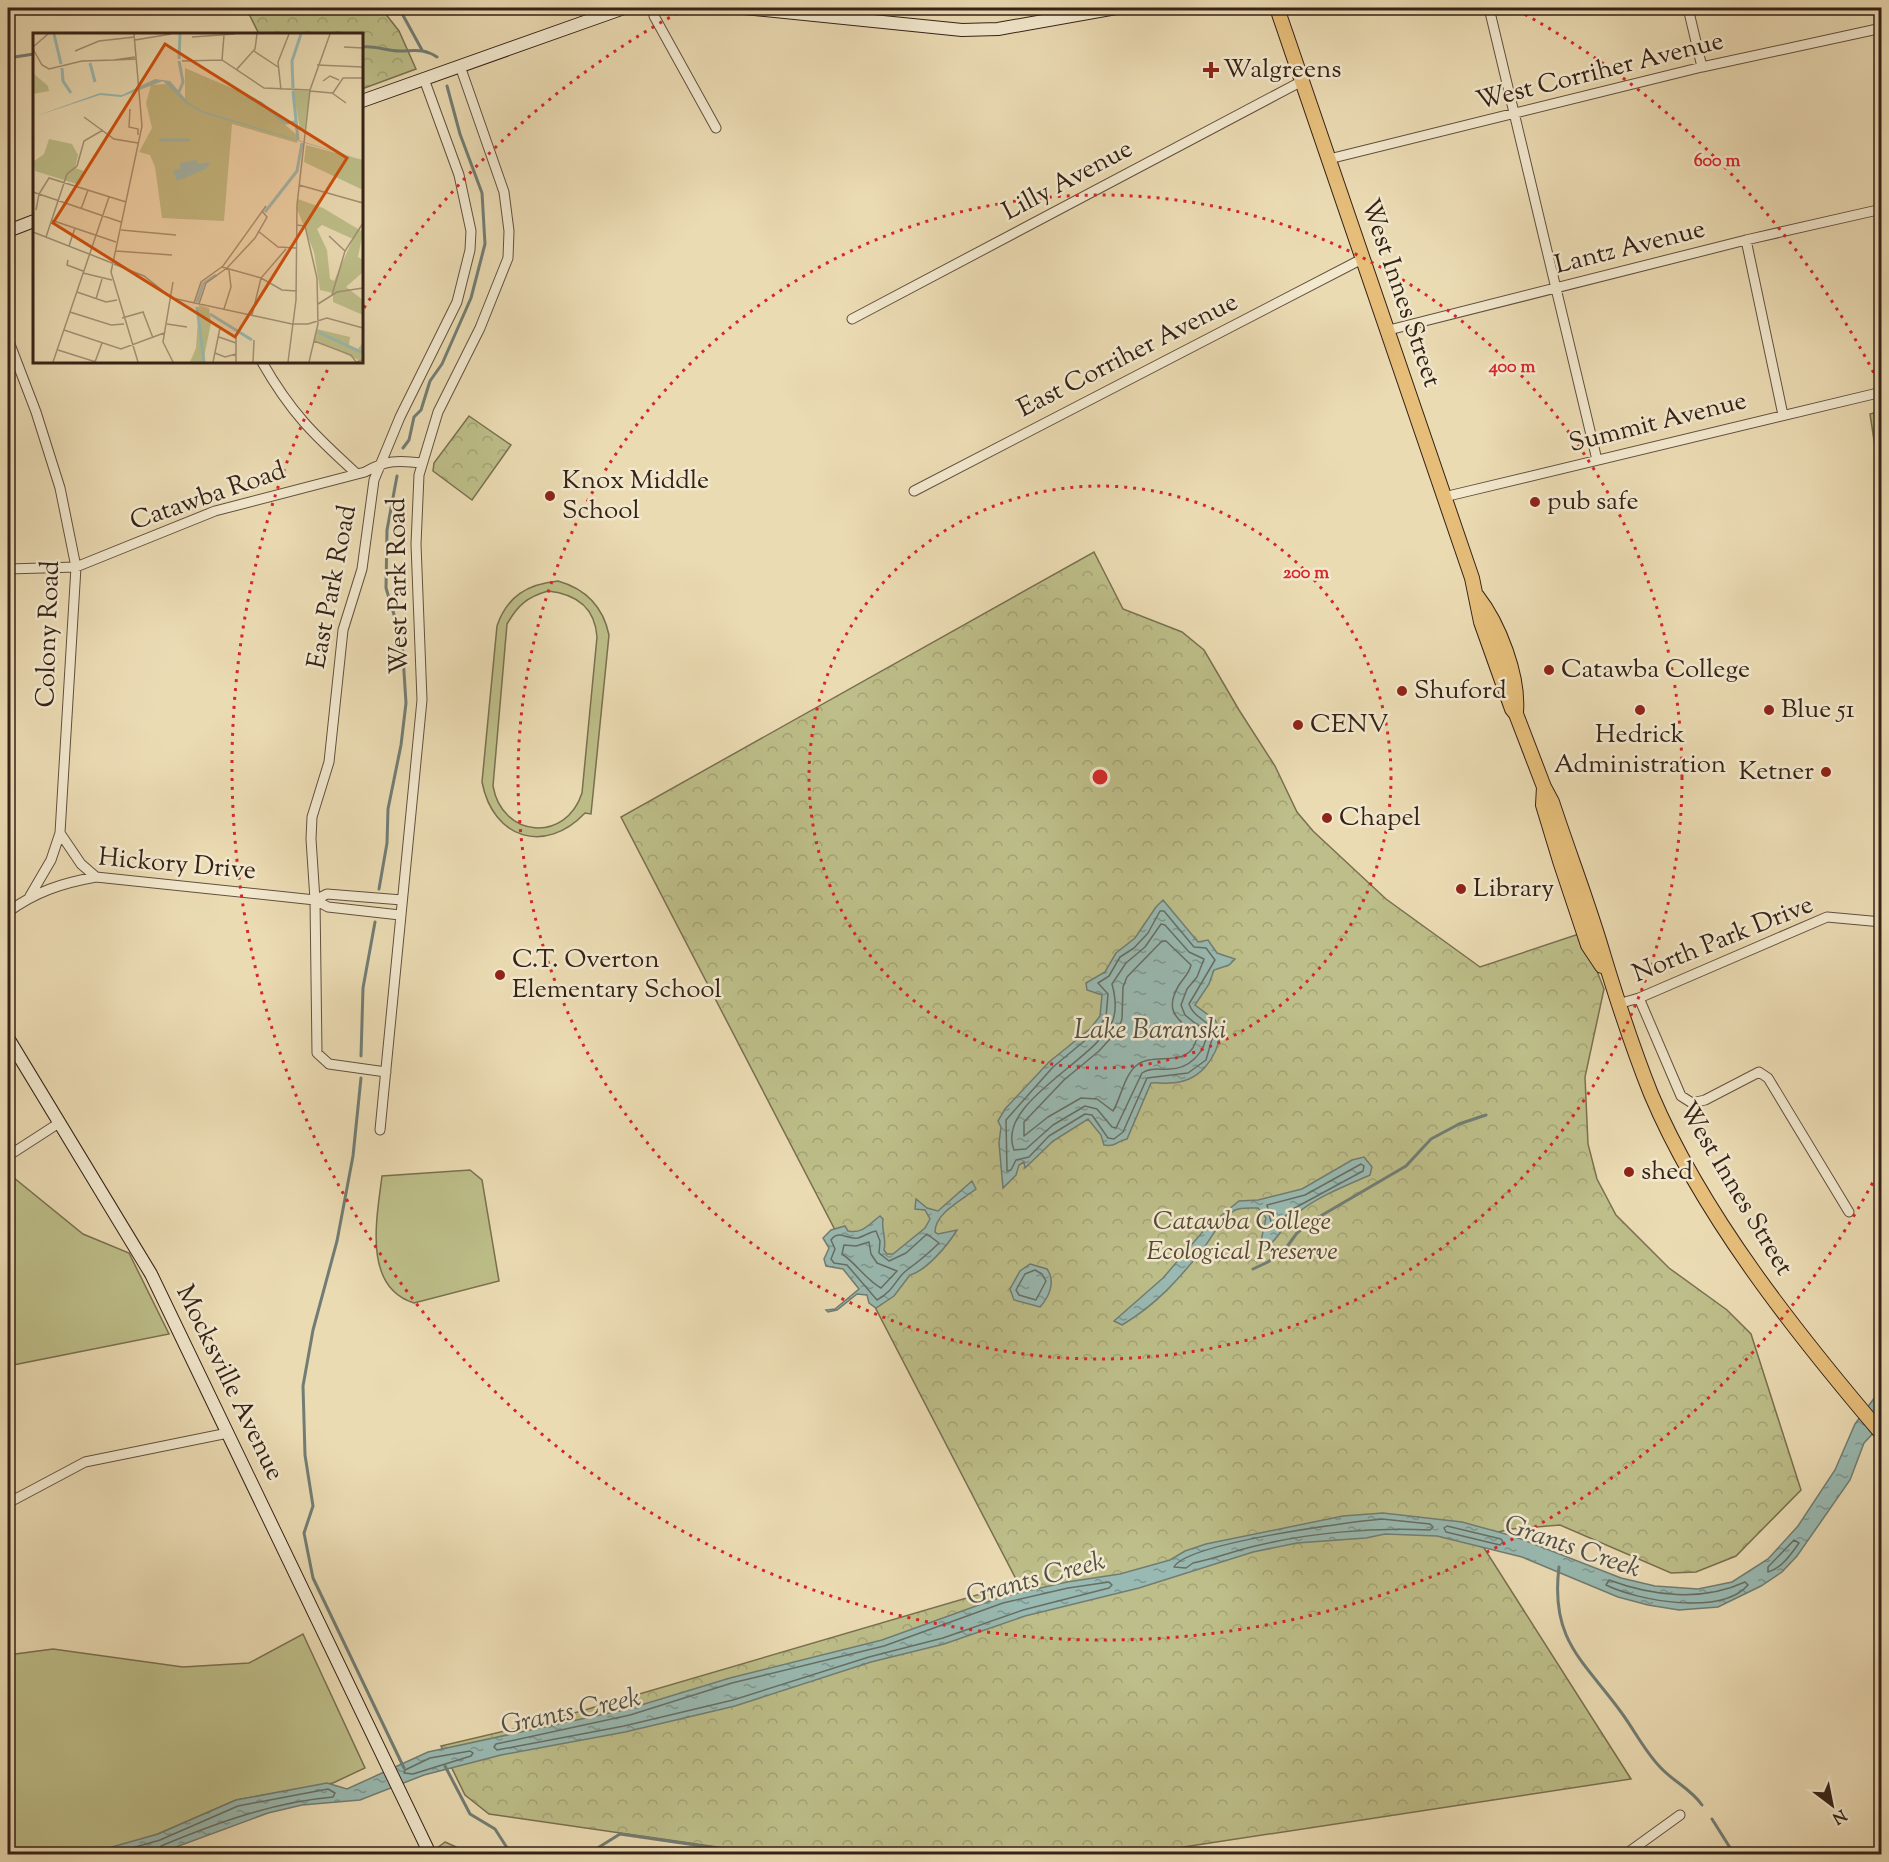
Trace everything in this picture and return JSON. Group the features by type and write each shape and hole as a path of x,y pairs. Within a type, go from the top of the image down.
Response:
{"main road":[{"name":"West Innes Street","path":"1277,8 1304,80 1362,259 1389,330 1476,595 1481,622 1512,709 1516,714 1544,787 1543,805 1588,945 1608,975 1652,1095 1702,1191 1774,1299 1881,1434"}],"street":[{"path":"363,101 624,8"},
{"path":"653,8 654,16 716,128"},
{"path":"744,8 962,30 998,29 1116,8"},
{"path":"1489,8 1598,460"},
{"path":"1688,8 1702,67"},
{"name":"West Corriher Avenue","path":"1329,159 1515,115 1702,67 1881,28"},
{"name":"West Park Road","path":"380,1130 422,700 416,544 417,498 422,463 438,412 480,328 508,258 509,231 504,192 460,66"},
{"name":"East Park Road","path":"386,1072 329,1064 317,1053 315,900 310,839 312,817 329,762 343,630 362,569 374,480 457,302 470,250 471,231 459,175 424,79"},
{"name":"Lilly Avenue","path":"852,319 1304,80"},
{"name":"Lantz Avenue","path":"1389,330 1746,240 1881,209"},
{"path":"8,231 33,221"},
{"path":"1746,240 1783,415"},
{"name":"East Corriher Avenue","path":"914,491 1362,259"},
{"name":"Colony Road","path":"8,339 36,412 60,488 76,567 60,833 51,860 30,896"},
{"path":"263,363 297,416 312,434 357,474"},
{"name":"Summit Avenue","path":"1444,496 1881,392"},
{"name":"Catawba Road","path":"8,569 76,567 215,511 357,474 394,460 422,463"},
{"path":"60,833 81,864 96,876"},
{"name":"Hickory Drive","path":"8,912 30,896 64,882 96,876 315,900 328,908 400,915"},
{"name":"Hickory Drive","path":"315,900 327,894 402,900"},
{"name":"North Park Drive","path":"1617,1004 1639,999 1827,917 1881,922"},
{"path":"1639,999 1681,1096 1692,1103 1705,1100 1758,1072 1768,1078 1849,1212"},
{"name":"Mocksville Avenue","path":"8,1038 151,1274 430,1854"},
{"path":"8,1156 59,1123"},
{"path":"8,1503 85,1462 228,1433"},
{"path":"1626,1854 1680,1815"}],"green space":[{"path":"246,8 381,8 399,31 416,69 363,89 363,33 258,33"},
{"path":"1882,411 1881,486 1870,414"},
{"path":"469,416 511,445 472,500 433,471 434,463"},
{"name":"Catawba College Ecological Preserve","path":"1094,552 1123,609 1182,632 1204,650 1275,766 1297,812 1313,831 1386,899 1480,967 1582,933 1604,989 1585,1077 1588,1144 1597,1179 1616,1215 1669,1268 1727,1310 1751,1334 1801,1490 1736,1556 1696,1572 1671,1573 1560,1525 1511,1529 1477,1537 1631,1779 1138,1854 765,1854 489,1814 465,1795 441,1746 547,1721 1018,1583 621,817"},
{"path":"558,581 585,594 598,607 609,635 591,814 585,813 570,826 554,834 538,837 523,835 509,828 497,817 488,801 482,782 497,626 513,599 528,589","holes":["548,591 575,599 588,610 597,637 582,793 574,809 563,820 549,826 535,828 521,824 508,816 499,803 493,786 507,624 519,607 529,599"]},
{"path":"470,1170 482,1180 499,1281 414,1303 397,1295 386,1282 380,1267 377,1249 376,1230 382,1176"},
{"path":"8,1173 83,1234 129,1253 169,1334 8,1366"},
{"path":"303,1634 365,1768 333,1783 236,1800 158,1834 120,1847 87,1854 8,1854 8,1655 53,1649 183,1667 249,1663"},
{"path":"445,1842 472,1854 434,1854 433,1851"}],"water":[{"name":"Lake Baranski","path":"1163,900 1198,942 1208,940 1217,953 1235,959 1229,965 1214,970 1209,984 1195,1005 1215,1020 1221,1031 1211,1060 1205,1068 1189,1079 1180,1082 1151,1083 1127,1139 1114,1145 1104,1145 1101,1135 1088,1119 1053,1141 1025,1168 1024,1162 1019,1165 1016,1175 1003,1188 999,1143 1001,1127 998,1121 1005,1109 1049,1062 1090,1029 1100,1016 1102,995 1087,990 1086,983 1105,972 1116,953 1135,938"},
{"path":"1364,1157 1372,1167 1370,1175 1331,1192 1303,1209 1290,1219 1275,1240 1265,1248 1259,1250 1266,1218 1258,1208 1235,1210 1221,1223 1203,1249 1166,1291 1122,1325 1114,1321 1163,1278 1206,1228 1239,1201 1258,1200 1302,1189 1352,1160"},
{"path":"972,1181 976,1189 950,1207 936,1225 935,1232 938,1234 957,1230 953,1236 930,1263 910,1275 894,1296 876,1308 869,1303 867,1295 857,1294 837,1310 828,1312 826,1310 835,1309 859,1289 843,1269 826,1266 824,1259 829,1248 823,1238 831,1230 845,1226 848,1231 858,1231 866,1228 880,1216 883,1219 884,1250 887,1254 893,1254 925,1228 930,1219 925,1210 915,1209 916,1199 927,1208 938,1211"},
{"path":"1030,1264 1047,1269 1050,1274 1049,1294 1040,1307 1014,1300 1010,1289 1020,1271"},
{"path":"1881,1389 1881,1425 1864,1443 1850,1480 1797,1556 1782,1572 1761,1586 1718,1607 1679,1610 1648,1605 1618,1597 1522,1557 1437,1536 1385,1534 1366,1538 1297,1543 1253,1552 1139,1588 1025,1616 944,1644 871,1662 735,1706 625,1732 501,1755 424,1775 360,1800 302,1805 268,1813 157,1854 87,1854 158,1834 236,1800 327,1783 347,1789 428,1752 628,1709 730,1678 882,1640 1001,1597 1067,1582 1120,1574 1170,1560 1185,1551 1206,1544 1343,1516 1383,1513 1462,1522 1513,1536 1621,1578 1655,1586 1698,1589 1732,1582 1768,1559 1798,1526 1835,1470 1855,1424"}],"waterway":[{"path":"399,8 422,50"},
{"path":"363,47 395,51 423,51 437,57"},
{"path":"8,58 33,54"},
{"path":"403,448 409,440 414,417 421,410 430,381 442,364 471,298 485,244 482,193 460,134 447,86"},
{"path":"379,889 387,843 388,809 401,745 406,703 402,641 386,588 387,530 397,476"},
{"path":"361,1056 363,988 375,922"},
{"path":"361,1078 353,1156 337,1241 313,1330 303,1386 305,1455 313,1506 304,1533 313,1578 404,1768"},
{"path":"1253,1269 1268,1262 1286,1248 1297,1233 1312,1221 1406,1166 1431,1139 1459,1124 1486,1115"},
{"name":"Grants Creek","path":"1559,1567 1560,1613 1572,1647 1655,1762 1693,1794 1702,1805"},
{"path":"445,1766 470,1814 495,1829 511,1854"},
{"path":"1712,1819 1734,1854"},
{"path":"588,1854 620,1834 716,1848 793,1854"}],"place":[{"name":"Walgreens","path":"1211,70"},
{"name":"Knox Middle School","path":"550,496"},
{"name":"pub safe","path":"1535,502"},
{"name":"Catawba College","path":"1549,670"},
{"name":"Shuford","path":"1402,691"},
{"name":"Hedrick Administration","path":"1640,710"},
{"name":"Blue 51","path":"1769,710"},
{"name":"CENV","path":"1298,725"},
{"name":"Ketner","path":"1826,772"},
{"name":"Chapel","path":"1327,818"},
{"name":"Library","path":"1461,889"},
{"name":"C.T. Overton Elementary School","path":"500,975"},
{"name":"shed","path":"1629,1172"}]}
